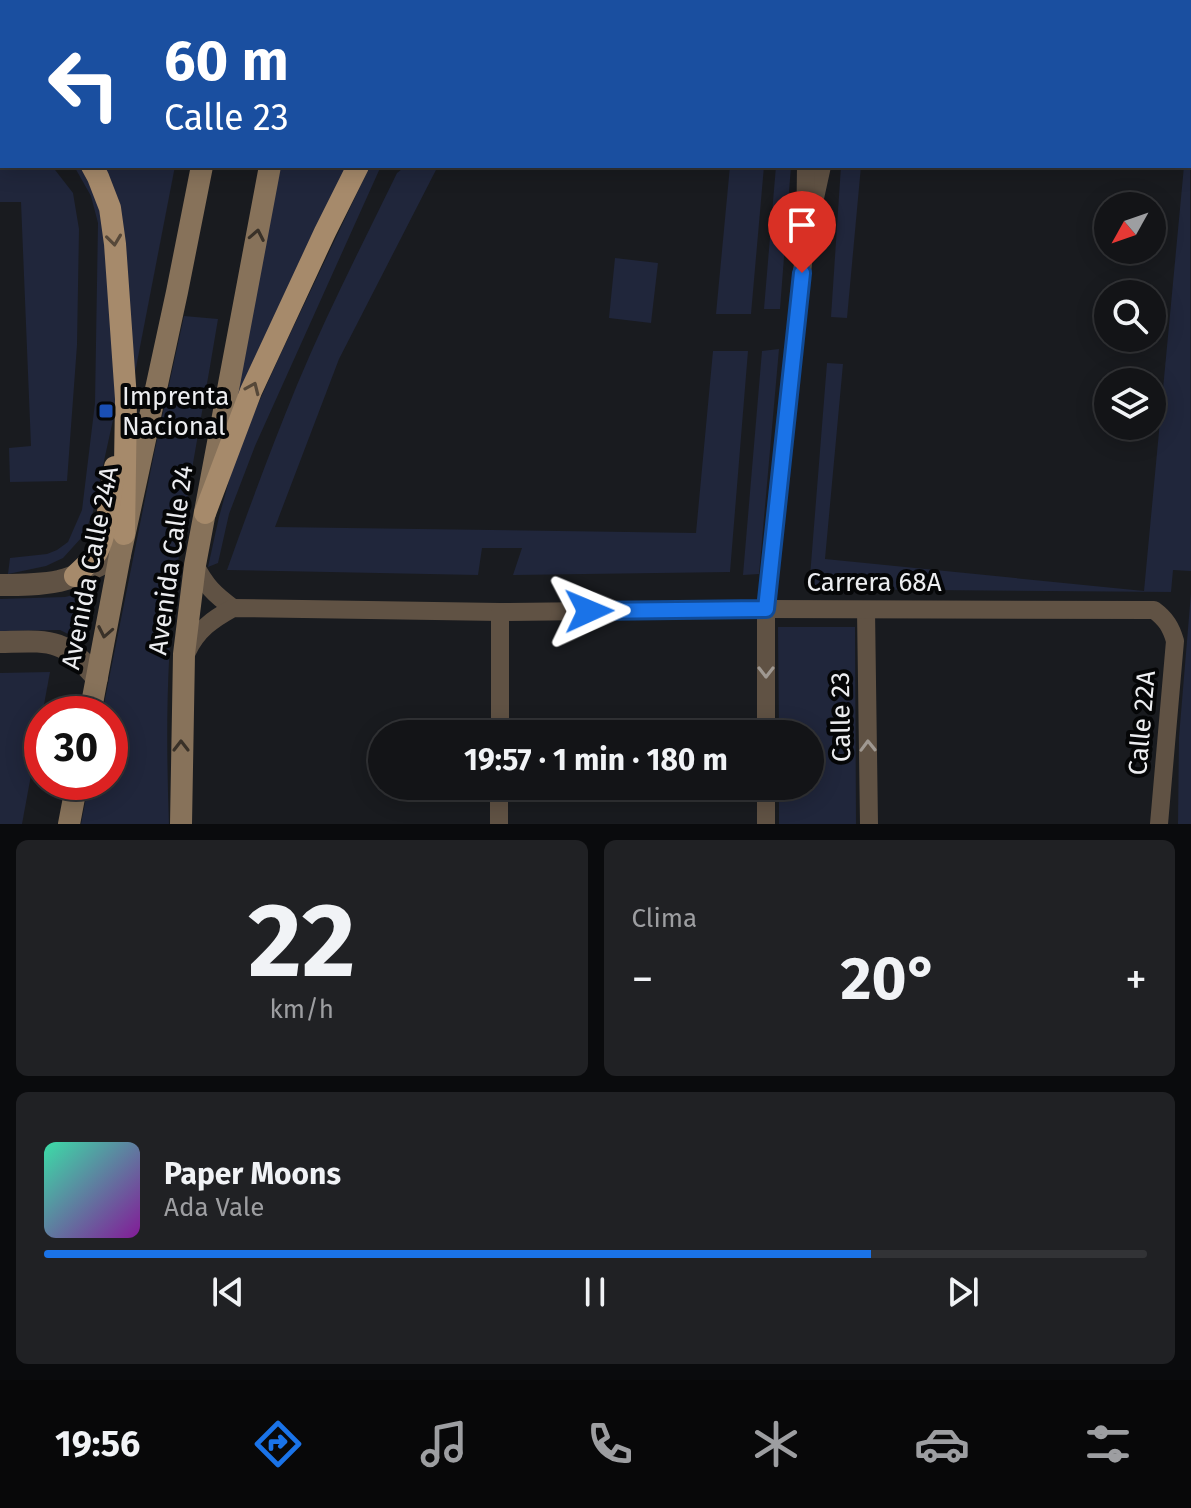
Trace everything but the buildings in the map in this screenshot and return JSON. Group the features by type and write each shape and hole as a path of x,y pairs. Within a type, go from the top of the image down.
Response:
{"main road":[{"path":"93,168 110,208 115,244 126,399 122,545"},
{"name":"Avenida Calle 24A","path":"94,696 202,168"},
{"name":"Avenida Calle 24","path":"181,824 184,658 195,565 270,168"},
{"path":"205,513 251,391 357,168"},
{"path":"75,576 93,559 102,538 126,399"},
{"path":"69,824 74,800"}],"street":[{"path":"766,720 766,609 805,245 806,168"},
{"path":"805,245 822,168"},
{"path":"0,585 44,583 75,576 122,545"},
{"path":"184,658 193,638 233,608 204,583 195,565"},
{"name":"Carrera 68A","path":"233,608 500,612 1154,610 1171,627"},
{"name":"Calle 23","path":"866,610 869,824"},
{"path":"500,612 500,720"},
{"name":"Calle 22A","path":"1159,824 1175,641 1171,627"},
{"path":"0,642 55,644 82,659 97,678"},
{"path":"499,800 499,824"},
{"path":"766,800 766,824"}],"shaded area":[{"path":"54,168 73,193 79,229 77,345 67,481 10,482 9,448 31,446 21,202 0,202 0,169"},
{"path":"75,168 86,168 107,223 118,397 92,516 82,537 63,558 46,566 8,574 10,558 47,554 68,542 82,510 95,403 98,223 91,196"},
{"path":"98,168 175,168 133,383"},
{"path":"280,168 346,168 233,411"},
{"path":"369,168 380,168 255,446 229,514 218,563 208,567 238,448"},
{"path":"403,168 437,168 339,359 275,527 696,533 713,351 748,351 730,572 513,575 522,548 482,548 478,575 227,570 309,358 397,173"},
{"path":"730,168 764,168 751,314 716,314"},
{"path":"776,168 791,168 780,309 764,309"},
{"path":"841,168 861,168 847,318 831,317"},
{"path":"1184,168 1190,168 1191,571 1173,570 1171,592 809,589 827,363 843,364 825,559 1144,591 1158,440 1166,440 1165,368"},
{"path":"615,258 658,263 651,323 609,318"},
{"path":"184,316 218,319 185,514 173,609 168,701 169,824 81,824 86,800 128,800 128,696 106,696"},
{"path":"779,349 759,574 743,575 762,351"},
{"path":"87,592 82,645 60,630 0,631 0,599 65,597"},
{"path":"1191,593 1191,824 1178,824 1179,737"},
{"path":"778,627 855,627 856,824 779,824 779,800 824,800 824,720 779,720"},
{"path":"50,672 46,696 24,696 24,800 26,800 22,824 0,824 0,673"}],"place":[{"name":"Imprenta Nacional","path":"106,411"}],"route":[{"path":"589,611 766,609 802,273"}]}
